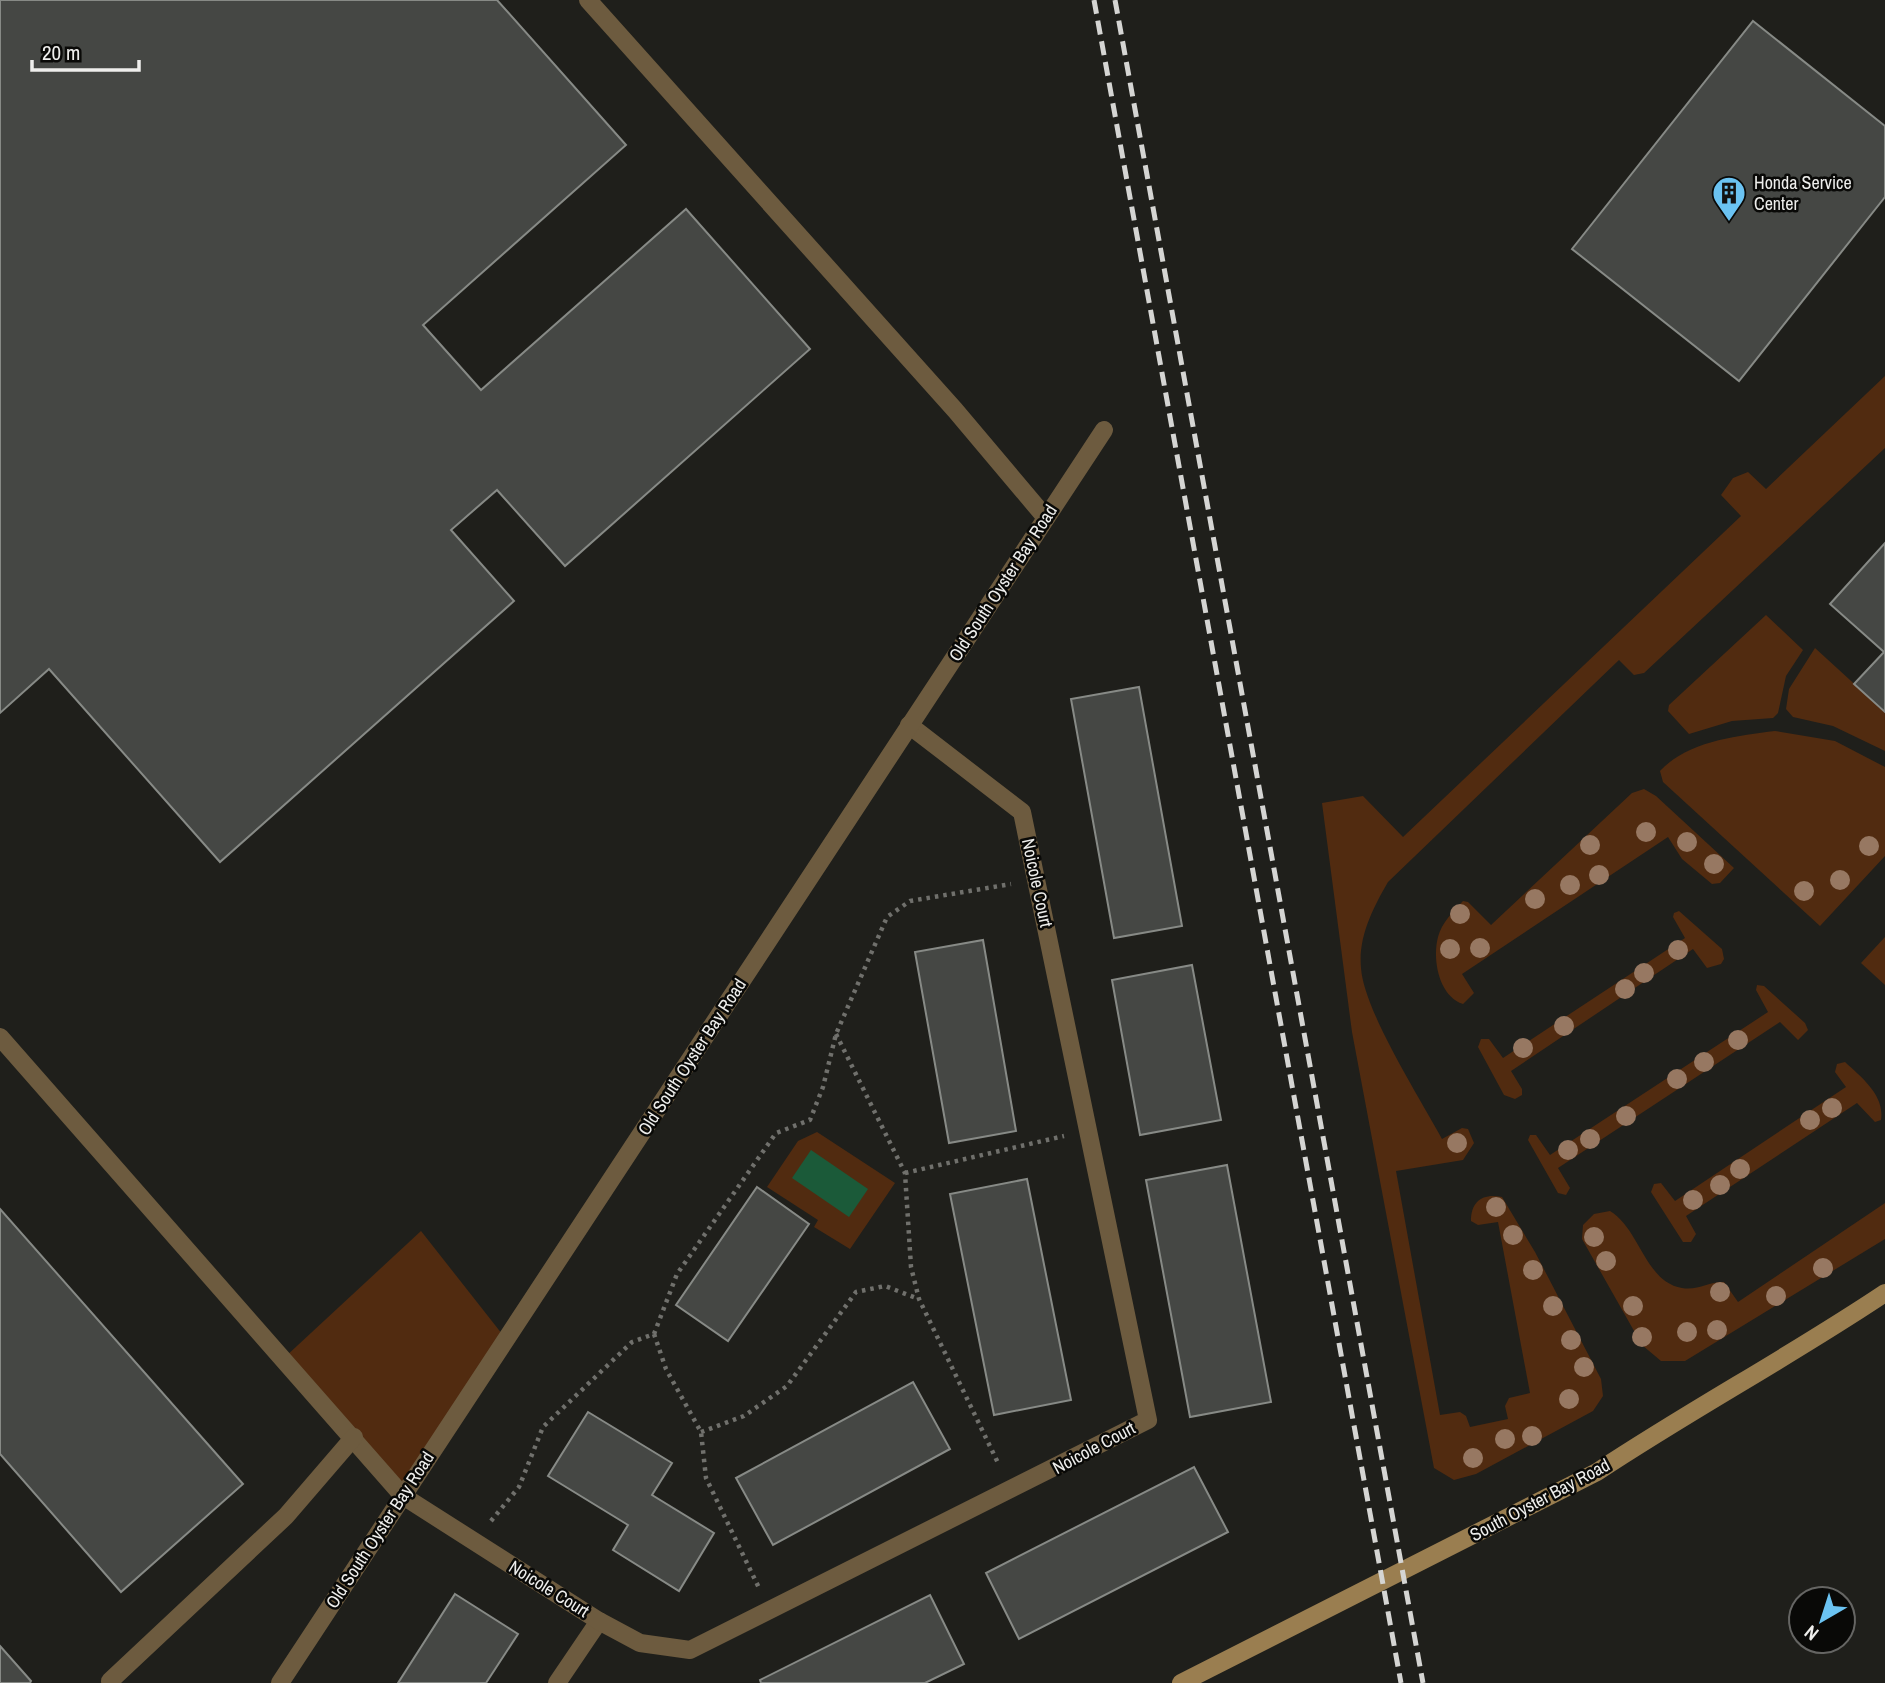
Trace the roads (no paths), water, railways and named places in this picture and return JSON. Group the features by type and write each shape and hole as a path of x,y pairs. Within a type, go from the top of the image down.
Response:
{"main road":[{"name":"South Oyster Bay Road","path":"1181,1683 1597,1472 1653,1435 1798,1351 1885,1293"}],"street":[{"path":"588,0 955,410 1046,518"},
{"name":"Old South Oyster Bay Road","path":"280,1683 1104,430"},
{"name":"Noicole Court","path":"0,1037 354,1437 403,1496 640,1643 690,1650 1012,1491 1148,1420 1022,813 909,725"},
{"path":"112,1683 110,1681 286,1516 354,1437"},
{"path":"557,1683 599,1620"}],"railway":[{"path":"1094,0 1401,1683"},
{"path":"1115,0 1423,1683"}],"place":[{"name":"Honda Service Center","path":"1729,223"}]}
